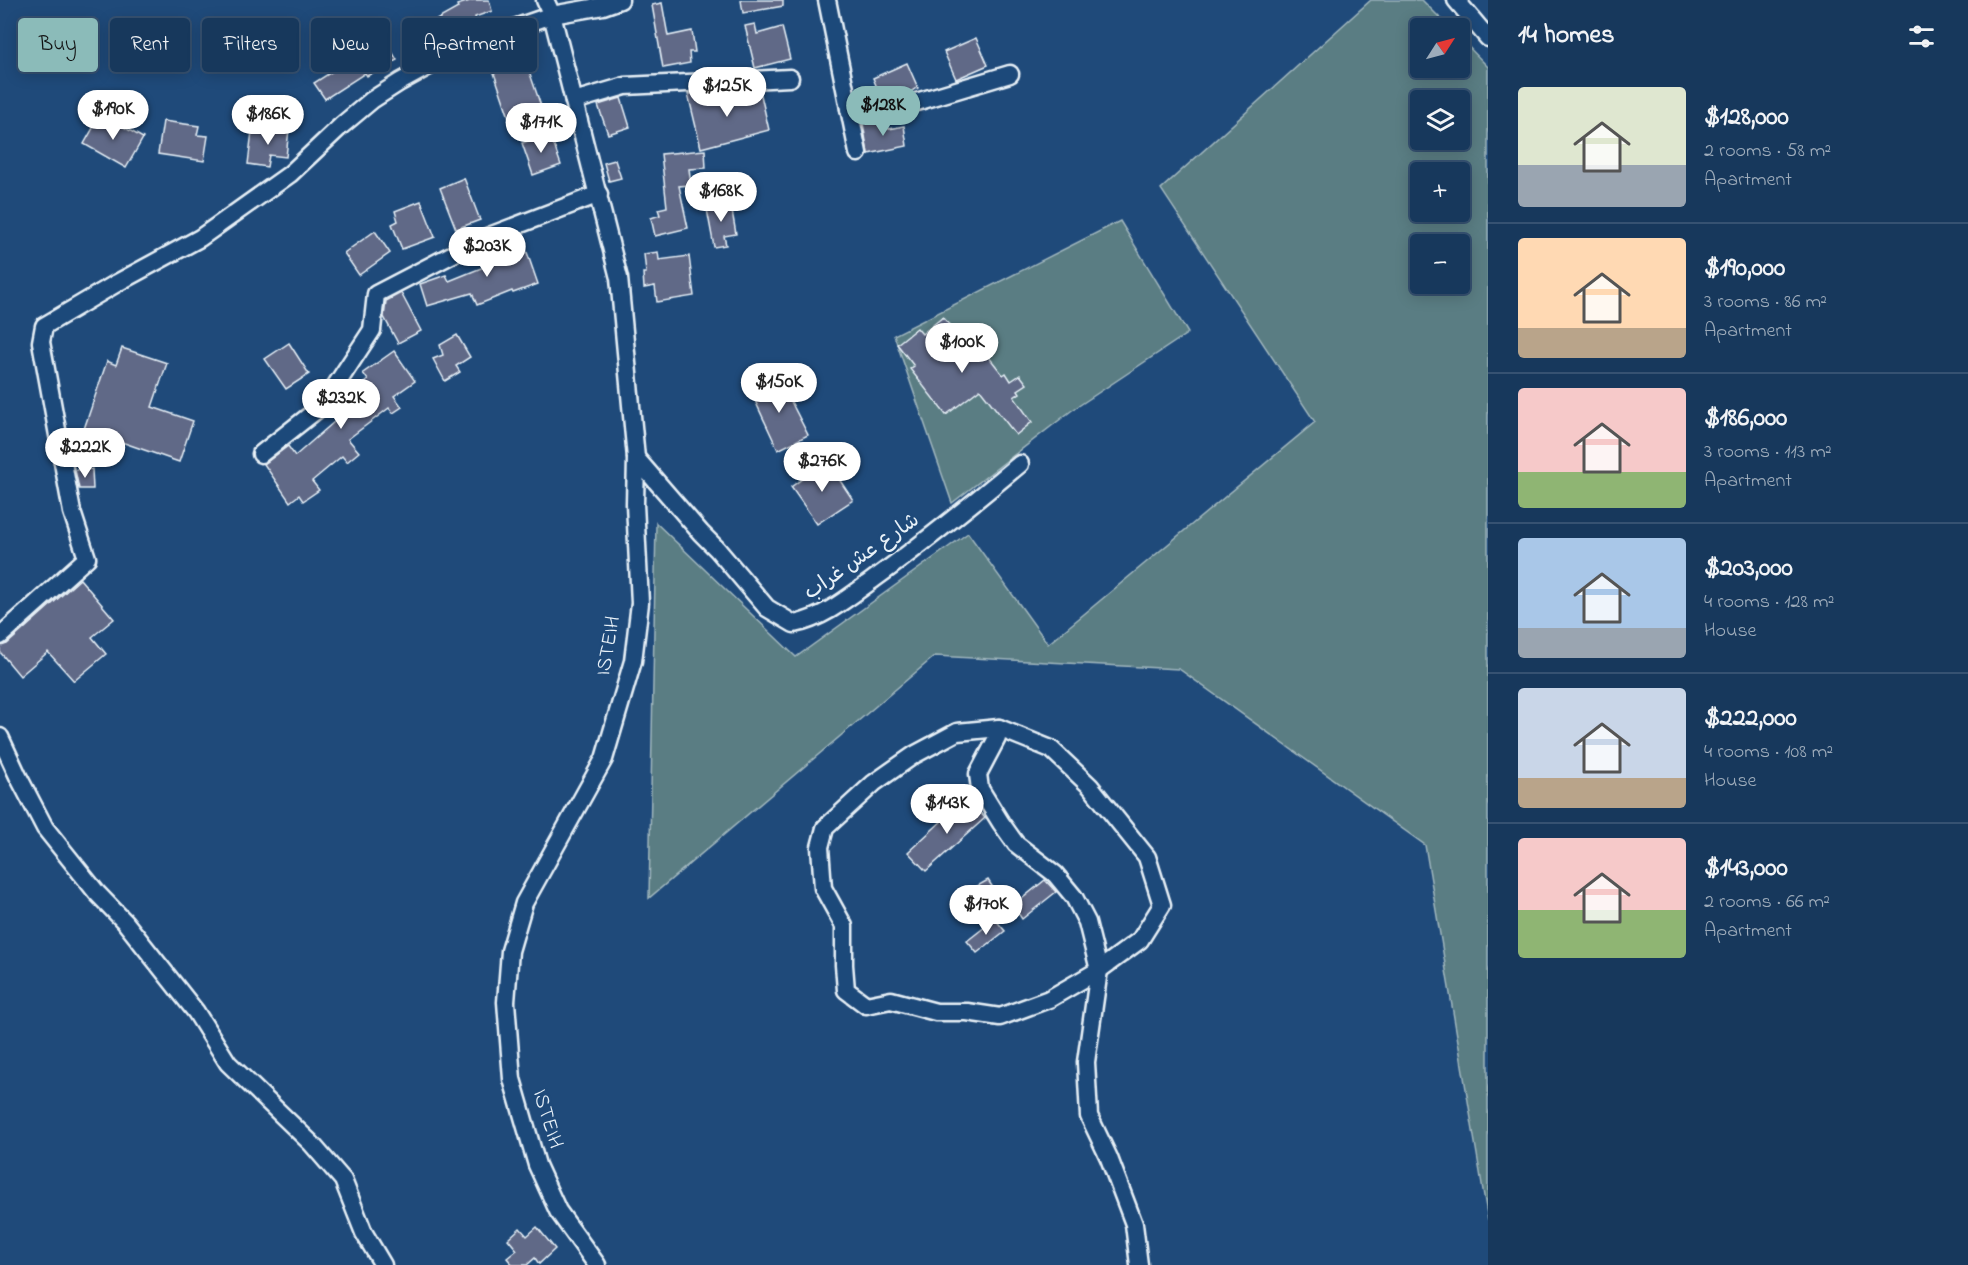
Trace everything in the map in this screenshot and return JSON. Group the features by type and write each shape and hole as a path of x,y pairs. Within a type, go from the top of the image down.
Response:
{"street":[{"path":"0,636 87,558 72,512 41,342 44,326 200,238 290,174 372,100 400,82 449,55 549,7 603,6 620,0"},
{"path":"827,0 858,153"},
{"path":"1456,0 1488,38"},
{"name":"ISTEIH","path":"549,7 619,278 636,458 635,504 640,603 633,661 604,759 524,903 510,951 506,1002 512,1079 537,1165 558,1211 597,1265"},
{"path":"849,109 903,106 1010,74"},
{"path":"574,101 625,86 790,78"},
{"path":"261,453 323,405 372,330 376,294 484,238 599,194"},
{"name":"شارع عش غراب","path":"636,458 767,608 783,620 794,624 810,621 838,604 923,544 1020,464"},
{"path":"999,728 997,738 978,774 980,789 1016,844 1055,874 1074,897 1087,922 1099,970 1086,1062 1089,1116 1109,1158 1134,1224 1139,1265"},
{"path":"999,728 1051,749 1090,786 1147,857 1162,905 1140,940 1099,970 1049,999 1000,1017 967,1012 936,1012 891,1000 866,1005 846,990 843,965 844,926 823,888 820,847 825,828 874,783 914,755 957,732 999,728"},
{"path":"0,737 45,828 97,893 125,922 196,1012 228,1063 311,1143 343,1180 364,1233 383,1265"}],"green space":[{"path":"1371,0 1422,0 1440,18 1410,18 1410,78 1470,78 1470,48 1488,67 1488,1220 1425,845 1179,669 935,656 649,898 656,523 796,657 968,533 1048,644 1315,422 1161,189"},
{"path":"1120,221 1188,333 1071,411 952,503 894,335"}],"building":[{"path":"473,0 489,0 492,11 475,18 440,18 458,8 457,5"},
{"path":"741,0 783,0 783,6 743,13"},
{"path":"662,3 668,36 692,31 695,52 689,52 690,63 663,68 652,5"},
{"path":"755,24 757,34 782,27 790,59 755,68 745,26"},
{"path":"976,38 988,65 956,79 944,52"},
{"path":"390,48 397,60 390,64"},
{"path":"907,63 918,88 901,96 886,96 882,89 878,90 873,78"},
{"path":"331,72 374,72 367,76 365,73 325,99 314,83"},
{"path":"529,72 543,112 511,123 494,73"},
{"path":"719,92 721,104 761,95 769,130 701,148 688,94"},
{"path":"621,98 630,127 608,134 598,105"},
{"path":"101,114 143,138 126,168 84,144"},
{"path":"887,119 889,129 904,126 907,146 868,154 863,123"},
{"path":"163,121 199,126 197,135 208,136 204,161 158,154"},
{"path":"275,127 289,129 286,157 269,155 267,167 248,164 252,131 275,134"},
{"path":"550,134 561,165 533,175 522,143"},
{"path":"705,150 706,168 689,169 691,185 679,186 688,228 655,236 651,218 660,215 658,209 667,207 661,154"},
{"path":"615,160 621,178 609,181 604,163"},
{"path":"464,178 480,220 456,229 440,188"},
{"path":"421,201 435,237 402,249 392,224 398,221 395,211"},
{"path":"720,201 721,207 731,205 736,234 724,236 726,245 714,247 706,204"},
{"path":"375,231 390,253 359,275 344,253"},
{"path":"522,238 538,284 513,293 512,291 477,305 472,293 427,306 420,284 446,275 449,281 501,260 497,247"},
{"path":"658,252 659,260 689,256 694,296 657,302 655,286 644,288 643,273 646,273 644,254"},
{"path":"401,293 421,331 398,343 384,317 386,301"},
{"path":"943,317 972,354 981,347 1003,375 1006,373 1011,381 1020,375 1027,384 1018,390 1020,393 1014,397 1032,422 1016,435 980,389 946,415 910,369 914,366 897,344 917,328 922,334"},
{"path":"457,335 470,357 456,366 460,372 445,381 433,359 443,355 440,345"},
{"path":"289,343 309,374 286,389 265,359"},
{"path":"122,348 167,363 152,407 193,421 179,462 84,429 107,361 116,365"},
{"path":"394,351 415,381 394,396 402,407 393,413 389,408 348,439 359,452 347,462 342,456 312,481 319,490 303,501 299,495 290,502 264,464 288,446 295,456 342,415 338,411 350,402 346,397 368,380 363,373"},
{"path":"779,378 808,435 778,450 751,392"},
{"path":"827,461 853,500 817,524 791,487"},
{"path":"92,469 93,489 79,489 75,470"},
{"path":"80,579 114,619 92,637 106,654 74,681 48,652 20,676 0,652 0,646 7,644"},
{"path":"967,798 985,818 926,871 908,852"},
{"path":"988,880 997,894 981,904 972,889"},
{"path":"1045,880 1056,892 1022,919 1013,906"},
{"path":"995,919 1005,931 977,953 967,941"},
{"path":"537,1227 555,1249 539,1264 535,1258 527,1265 513,1265 507,1258 517,1250 508,1239 520,1228 527,1236"}]}
